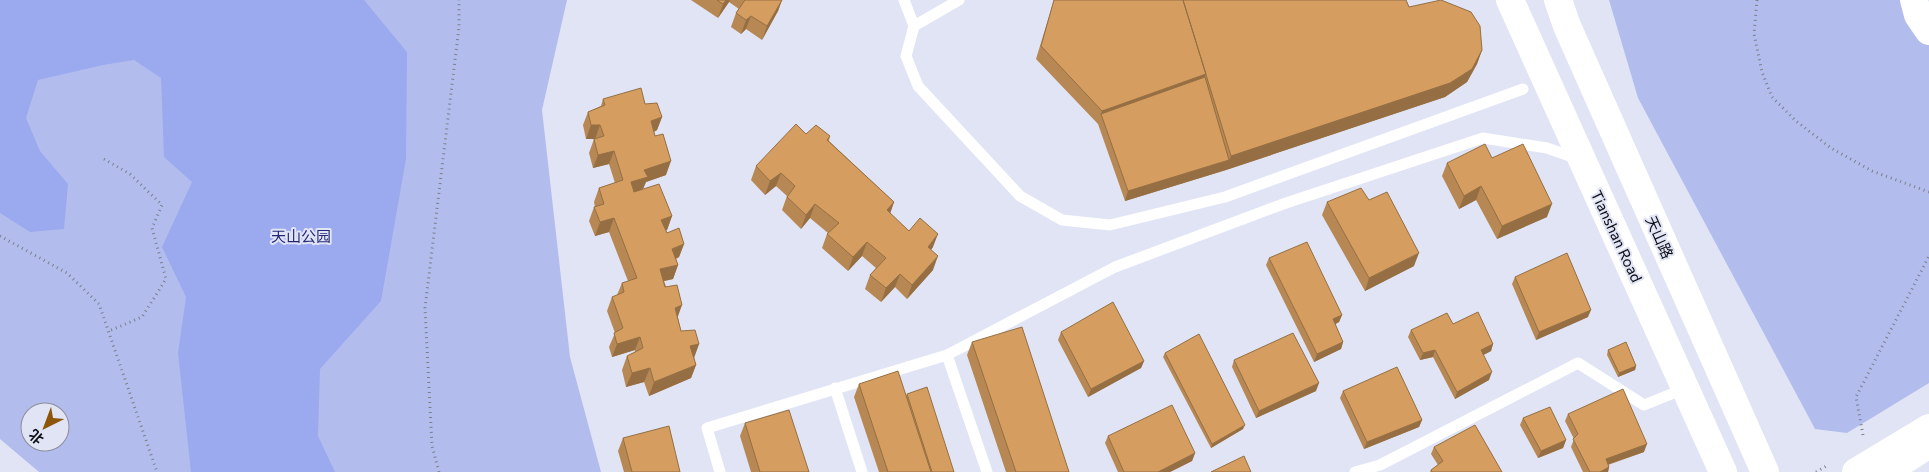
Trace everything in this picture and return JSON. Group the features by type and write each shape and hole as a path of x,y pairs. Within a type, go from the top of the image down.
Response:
{"main road":[{"name":"Tianshan Road","path":"1510,0 1723,472"},
{"name":"天山路","path":"1558,0 1567,26 1765,472"},
{"path":"1914,0 1918,15 1929,31"},
{"path":"1856,472 1929,428"},
{"path":"1886,472 1929,444"}],"lane":[{"path":"904,0 914,26 906,56 918,86 1020,196 1062,220 1110,225 1225,196 1522,89"},
{"path":"914,26 958,0"},
{"path":"720,472 707,428 947,355 1115,267 1286,203 1483,138 1547,148 1582,160"},
{"path":"947,355 987,472"},
{"path":"1355,472 1380,465 1578,363 1644,405 1686,388"},
{"path":"834,388 862,472"}],"path":[{"path":"440,472 432,446 425,308 459,27 459,0"},
{"path":"1756,0 1754,34 1762,72 1772,97 1796,121 1831,148 1872,171 1929,192"},
{"path":"104,159 130,174 162,205 152,228 166,279 142,317 109,332"},
{"path":"0,236 67,273 99,304 157,472"},
{"path":"1864,441 1856,397 1929,256"}],"green space":[{"name":"天山公园","path":"0,0 567,0 542,110 570,357 601,472 39,472 0,439"},
{"path":"1609,0 1929,0 1929,383 1847,433 1815,429 1638,98"}],"shaded area":[{"path":"0,0 364,0 407,52 406,159 381,301 320,369 318,436 335,472 191,472 178,353 186,297 162,247 192,182 164,157 161,78 134,60 38,80 26,118 40,151 68,184 64,229 30,232 0,213"}],"building":[{"path":"717,0 726,0 723,4"},
{"path":"745,0 782,0 767,26 751,16 746,20 736,13"},
{"path":"1054,0 1183,0 1206,74 1102,111 1041,46"},
{"path":"1183,0 1406,0 1409,7 1441,0 1471,12 1480,26 1482,50 1472,69 1450,83 1231,156"},
{"path":"1205,77 1229,160 1128,191 1101,114"},
{"path":"641,88 645,104 657,103 662,117 651,121 655,136 663,134 671,161 644,170 648,177 631,182 634,192 659,184 672,216 661,220 667,233 679,228 684,244 672,249 678,265 660,269 665,287 677,285 682,305 675,308 681,331 695,330 699,344 690,346 696,365 654,382 650,368 632,373 627,356 643,348 640,337 617,344 614,333 623,328 612,297 624,292 622,283 637,278 614,218 600,222 594,207 604,204 599,188 623,180 614,151 598,155 594,139 604,136 600,125 591,125 588,112 605,105 603,99"},
{"path":"796,124 806,134 816,125 830,136 827,140 894,202 887,210 909,231 920,218 938,234 928,247 938,256 912,285 900,274 886,288 870,275 886,258 867,242 853,257 827,234 839,223 815,204 806,215 787,197 795,186 781,173 770,181 756,166"},
{"path":"1485,144 1492,158 1523,144 1552,204 1502,226 1481,186 1464,196 1447,163"},
{"path":"1361,188 1369,200 1387,192 1419,253 1369,278 1327,202"},
{"path":"1307,242 1342,315 1333,319 1343,342 1317,354 1269,258"},
{"path":"1567,253 1591,310 1539,332 1515,277"},
{"path":"1113,302 1144,361 1091,389 1061,332"},
{"path":"1478,312 1493,344 1481,350 1492,372 1457,392 1435,350 1423,353 1411,330 1447,313 1453,324"},
{"path":"1022,327 1069,472 1016,472 972,342"},
{"path":"1293,333 1319,383 1259,411 1234,360"},
{"path":"1199,334 1245,425 1212,444 1165,353"},
{"path":"1626,342 1636,366 1619,373 1608,350"},
{"path":"1397,367 1422,420 1367,442 1343,391"},
{"path":"898,371 931,472 888,472 859,384"},
{"path":"927,387 954,472 932,472 907,394"},
{"path":"1623,389 1647,444 1606,459 1609,467 1600,472 1590,472 1573,439 1578,434 1568,414"},
{"path":"1172,405 1195,453 1158,472 1124,472 1108,436"},
{"path":"1550,407 1566,440 1541,451 1523,418"},
{"path":"789,410 809,472 760,472 745,423"},
{"path":"1475,425 1502,472 1432,472 1431,470 1443,461 1434,447"},
{"path":"669,426 680,472 632,472 623,438"},
{"path":"1244,456 1251,472 1211,472"}]}
